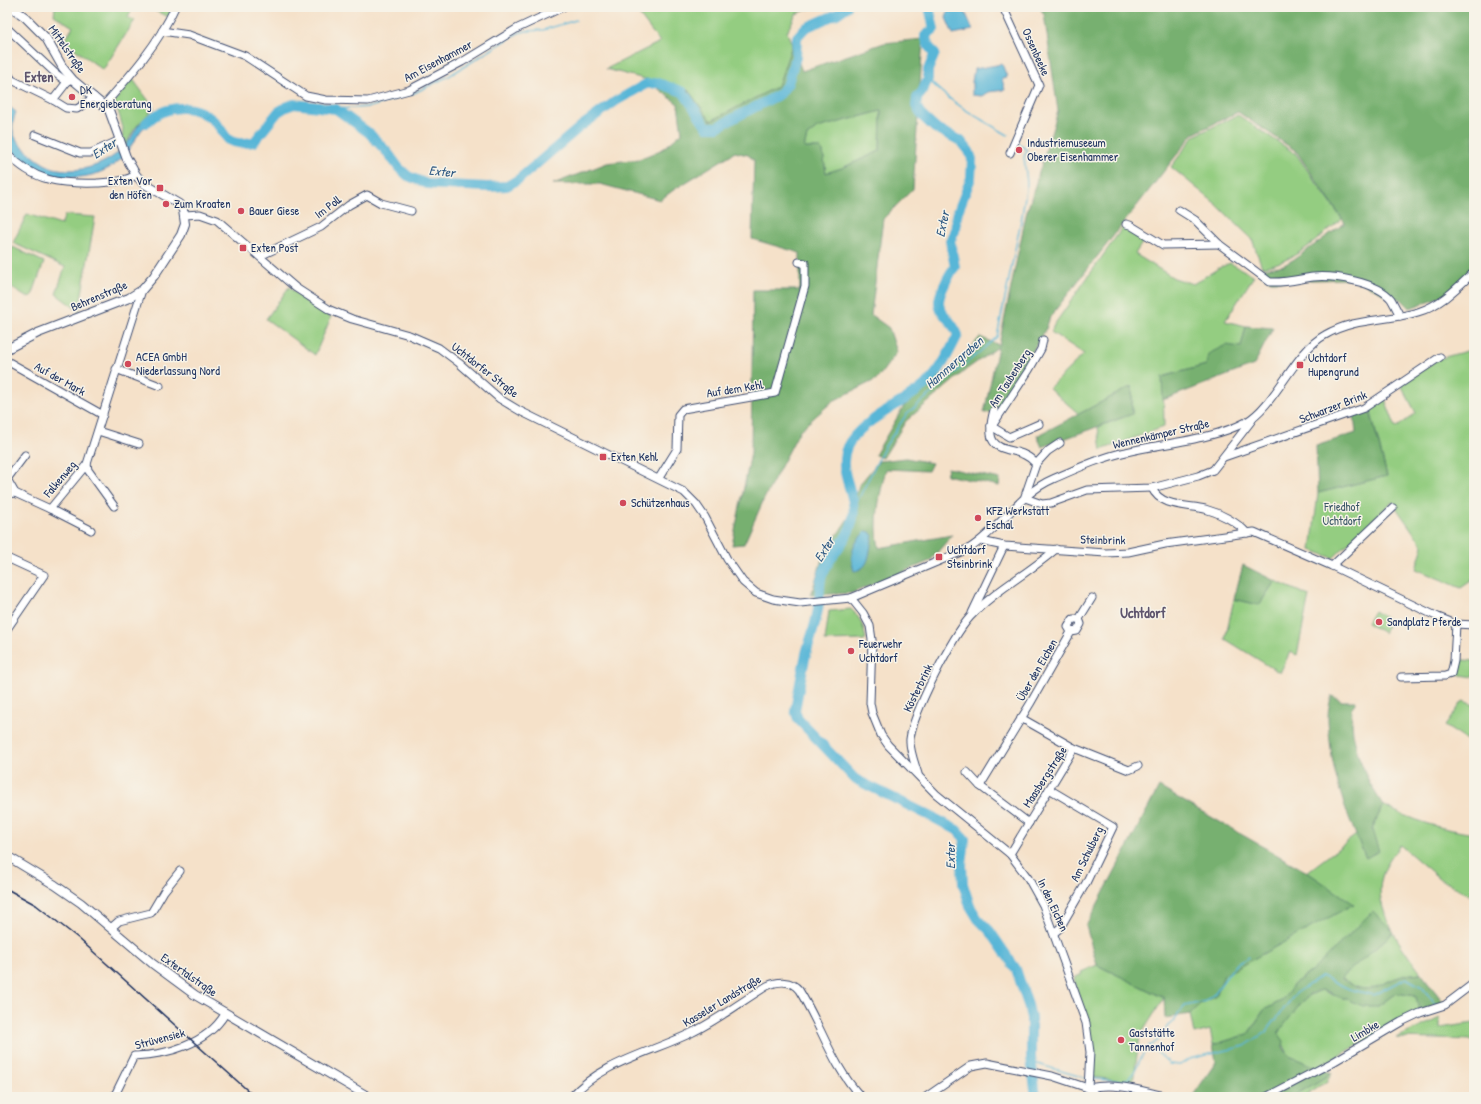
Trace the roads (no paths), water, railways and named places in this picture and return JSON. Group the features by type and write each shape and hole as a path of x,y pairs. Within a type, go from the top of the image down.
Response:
{"main road":[{"name":"Mittelstraße","path":"11,7 25,17 46,38 69,80 94,97 112,114 126,157 136,175 143,182 178,204 185,215"},
{"name":"Behrenstraße","path":"7,349 38,333 128,298 142,290 154,276 184,230 185,215"},
{"name":"Extertalstraße","path":"7,856 55,885 111,928 167,975 225,1014 368,1097"}],"street":[{"path":"104,105 121,86 162,31 175,7"},
{"name":"Am Eisenhammer","path":"162,31 189,35 245,56 306,96 326,100 368,100 409,90 462,62 518,28 563,7"},
{"name":"Ossenbeeke","path":"1003,7 1039,85 1010,153"},
{"path":"7,28 55,73 69,80 53,100"},
{"path":"7,72 12,80 66,108 77,109 94,97"},
{"path":"35,135 80,153 91,154 120,141"},
{"path":"7,154 14,161 45,180 56,182 69,184 116,182 130,179 136,175"},
{"name":"Im Poll","path":"260,256 321,227 349,205 367,195 381,203 411,211"},
{"path":"1179,210 1195,220 1219,244 1270,282 1335,276 1355,280 1388,296 1400,316"},
{"name":"Uchtdorfer Straße","path":"185,215 200,214 217,220 296,288 330,310 352,319 409,335 439,348 459,363 500,399 520,411 659,478 684,492 696,504 705,517 734,572 747,586 756,593 773,599 810,602"},
{"path":"1126,224 1163,245 1219,244"},
{"name":"Auf dem Kehl","path":"659,478 676,449 678,415 683,409 775,393 805,286 805,262 799,262"},
{"name":"Wennenkämper Straße","path":"810,602 826,602 850,598 958,554 981,541 1025,498 1045,482 1124,452 1214,434 1248,421 1258,413 1299,360 1322,336 1352,323 1418,312 1440,302 1474,272"},
{"path":"114,506 88,470 87,464 142,290"},
{"name":"Am Taubenberg","path":"991,426 1030,370 1041,349 1043,340"},
{"name":"Schwarzer Brink","path":"1224,457 1364,408 1440,357"},
{"name":"Auf der Mark","path":"7,361 103,415"},
{"path":"116,369 160,386"},
{"name":"Am Taubenberg","path":"994,410 991,426 991,437 994,444 1002,449 1029,457 1036,464"},
{"name":"Schwarzer Brink","path":"1025,498 1042,504 1051,503 1087,490 1152,488 1206,473 1213,470 1258,413"},
{"name":"Am Taubenberg","path":"991,426 1009,436 1039,424"},
{"path":"98,431 139,444"},
{"path":"1025,498 1036,464 1048,451 1060,443"},
{"path":"7,494 15,492 7,479 25,455"},
{"name":"Falkenweg","path":"50,509 87,464"},
{"name":"Steinbrink","path":"1152,488 1154,493 1162,499 1179,505 1206,510 1239,524 1247,533"},
{"name":"Falkenweg","path":"15,492 91,530"},
{"path":"1332,566 1393,508"},
{"name":"Steinbrink","path":"981,541 1004,546 1106,553 1128,552 1165,544 1254,532 1262,534 1456,624 1474,625"},
{"name":"Kösterbrink","path":"918,775 910,741 913,724 946,655 970,617 1004,546"},
{"name":"Kösterbrink","path":"970,617 1007,585 1043,561 1056,549"},
{"path":"7,558 44,575 7,628"},
{"name":"In den Eichen","path":"850,598 863,613 871,633 870,703 876,725 888,745 936,794 1010,854 1038,895 1054,933 1086,1023 1090,1052 1088,1088"},
{"name":"Über den Eichen","path":"980,786 1071,632 1077,631 1081,624 1079,619 1092,598"},
{"path":"1401,676 1445,676 1451,674 1454,661 1456,624"},
{"name":"Über den Eichen","path":"1021,718 1074,748"},
{"name":"Maasbergstraße","path":"1010,854 1074,748 1129,770 1138,766"},
{"path":"967,772 980,786 1029,823"},
{"name":"Am Schulberg","path":"1049,789 1113,827 1086,883 1060,928 1054,933"},
{"path":"111,928 119,921 151,913 164,891 180,871"},
{"name":"Kasseler Landstraße","path":"571,1097 587,1081 604,1070 693,1032 767,986 780,982 792,984 799,990 834,1060 847,1080 861,1097"},
{"name":"Limbke","path":"1266,1097 1333,1062 1401,1022 1420,1013 1445,1005 1474,983"},
{"name":"Strüvensiek","path":"114,1097 134,1056 160,1053 194,1041 213,1029 225,1014"},
{"path":"926,1097 971,1066 987,1063 1025,1070 1088,1088 1098,1097"},
{"path":"1088,1088 1104,1085 1121,1085 1170,1097"}],"water":[{"path":"954,7 963,7 973,30 953,34 946,18 948,11"},
{"path":"1002,64 1007,77 1002,79 1005,90 988,92 982,96 972,95 974,69"},
{"path":"7,105 16,112 13,123 13,132 20,144 44,164 53,168 67,170 77,170 94,166 111,158 125,146 139,124 156,114 140,132 125,154 114,165 100,172 86,176 71,177 57,176 43,172 29,165 17,156 7,145"},
{"path":"866,531 870,532 873,536 867,563 860,569 854,571 852,559 853,549 855,544"}],"waterway":[{"name":"Exter","path":"146,123 162,112 171,109 190,109 199,111 208,116 218,125 229,140 235,143 245,143 254,142 278,112 294,104 336,109 369,133 388,153 399,168 408,176 427,184 487,187 507,186 519,179 580,127 616,101 646,84 658,83 683,92 707,127 717,127 780,94 788,83 796,57 797,37 805,28 837,14 847,7"},
{"name":"Exter","path":"929,7 934,29 925,36 929,47 935,53 928,70 928,79 922,92 917,98 916,106 922,116 935,128 961,141 969,151 972,159 971,178 957,214 955,231 950,241 955,267 948,276 940,295 939,302 942,312 954,327 958,335 944,362 931,380 916,392 871,421 853,437 847,447 844,456 844,465 845,474 853,500 853,518 851,527 843,542 828,563 821,579 815,625 805,658 795,710 798,719 855,779 957,830 965,839 962,865 963,884 970,906 978,919 990,931 1016,969 1028,1005 1031,1018 1031,1058 1036,1097"},
{"path":"931,10 936,7"},
{"path":"336,109 370,107 414,93 449,76 518,33 543,30 576,20"},
{"name":"Hammergraben","path":"928,79 946,96 976,117 1008,135"},
{"name":"Hammergraben","path":"854,508 884,448 906,415 997,337 1022,216 1027,183 1024,157 1027,150 1018,143"},
{"path":"1093,1079 1122,1081 1129,1078 1134,1072 1145,1050 1157,1041 1185,1006 1206,1001 1214,994 1235,965 1249,957"},
{"path":"1169,1064 1180,1065 1189,1059 1245,1046 1267,1031 1296,993 1322,976 1349,989 1373,995 1406,978 1422,987 1436,1004"},
{"path":"1149,1045 1168,1062"},
{"path":"1031,1062 1085,1078"}],"railway":[{"path":"7,889 36,905 78,938 255,1097"}],"place":[{"name":"DK Energieberatung","path":"72,97"},
{"name":"Industriemuseeum Oberer Eisenhammer","path":"1019,150"},
{"name":"Exten Vor den Höfen","path":"160,188"},
{"name":"Zum Kroaten","path":"166,204"},
{"name":"Bauer Giese","path":"241,211"},
{"name":"Exten Post","path":"243,248"},
{"name":"ACEA GmbH Niederlassung Nord","path":"128,364"},
{"name":"Uchtdorf Hupengrund","path":"1300,365"},
{"name":"Exten Kehl","path":"603,457"},
{"name":"Schützenhaus","path":"623,503"},
{"name":"KFZ Werkstatt Eschal","path":"978,518"},
{"name":"Uchtdorf Steinbrink","path":"939,557"},
{"name":"Sandplatz Pferde","path":"1379,622"},
{"name":"Feuerwehr Uchtdorf","path":"851,651"},
{"name":"Gaststätte Tannenhof","path":"1121,1040"}],"district":[{"name":"Exten","path":"39,77"},
{"name":"Uchtdorf","path":"1143,613"}],"park label":[{"name":"Friedhof Uchtdorf","path":"1342,514"}]}
